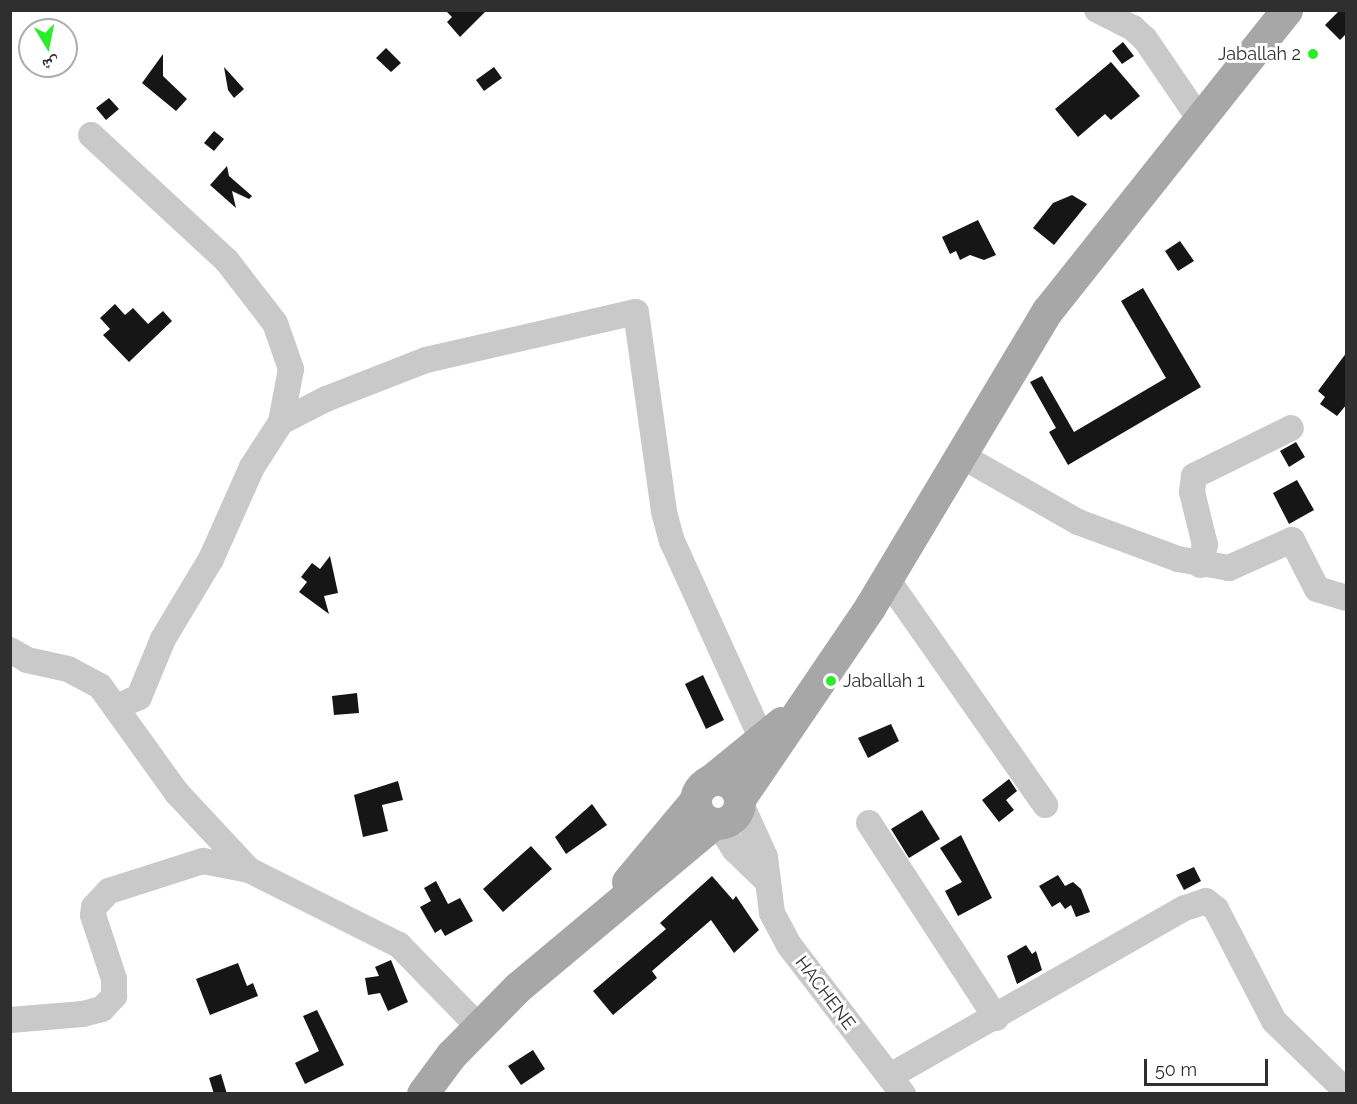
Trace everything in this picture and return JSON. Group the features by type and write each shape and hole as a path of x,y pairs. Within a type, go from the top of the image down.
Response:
{"main road":[{"path":"423,1094 478,1026 604,914 710,808 793,716 887,579 1048,311 1287,10"},
{"path":"710,808 733,819 764,747"}],"street":[{"path":"1097,10 1126,23 1144,39 1201,121"},
{"path":"91,135 205,237 269,313 304,386 320,401"},
{"path":"281,422 320,401 426,360 636,312 664,512 672,542 764,747"},
{"path":"128,702 211,559 252,467 281,422 291,380 287,350"},
{"path":"1200,565 1205,545 1192,492 1194,477 1291,428"},
{"path":"960,455 1078,522 1200,565 1229,568 1288,539 1301,550 1317,589 1347,598"},
{"path":"887,579 1045,805"},
{"path":"10,650 90,679 128,702 140,742 201,821 249,870"},
{"name":"HACHENE","path":"741,801 765,857 772,913 789,945 896,1085"},
{"path":"710,808 735,850 768,882"},
{"path":"869,823 996,1018"},
{"path":"10,1020 83,1014 102,1009 114,996 114,979 93,915 94,907 109,891 203,861 249,870 399,945 478,1026"},
{"path":"896,1085 996,1018 1185,908 1206,901 1216,909 1274,1021 1347,1091"}],"building":[{"path":"445,10 487,10 460,37 447,22 452,17"},
{"path":"1340,10 1347,10 1347,33 1340,40 1325,25"},
{"path":"1123,42 1134,56 1122,64 1112,51"},
{"path":"386,48 401,63 391,72 376,58"},
{"path":"163,54 163,76 187,99 176,111 142,83"},
{"path":"1111,62 1140,96 1111,120 1105,114 1078,137 1055,109"},
{"path":"224,67 244,89 234,98 228,90"},
{"path":"494,67 502,78 484,91 476,80"},
{"path":"109,98 119,109 106,120 96,108"},
{"path":"214,131 224,139 214,151 204,143"},
{"path":"227,166 229,176 252,196 249,199 232,191 236,208 210,185"},
{"path":"1072,195 1087,204 1054,245 1033,228 1053,203"},
{"path":"978,220 996,255 984,260 970,255 960,260 956,251 950,254 942,237"},
{"path":"1180,241 1194,261 1178,271 1165,251"},
{"path":"1143,288 1201,387 1068,465 1049,432 1056,428 1030,382 1042,376 1074,432 1166,378 1121,301"},
{"path":"115,304 125,315 133,308 148,324 163,311 172,321 129,362 103,335 110,329 100,318"},
{"path":"1347,352 1347,404 1337,416 1320,404 1325,397 1318,391"},
{"path":"1296,442 1305,457 1289,467 1280,451"},
{"path":"1297,480 1314,510 1289,524 1273,493"},
{"path":"330,556 338,593 324,596 329,614 299,592 307,582 301,577 312,563 320,569"},
{"path":"703,675 724,720 706,729 685,684"},
{"path":"357,693 359,713 334,715 332,696"},
{"path":"891,724 899,741 868,758 858,738"},
{"path":"1009,779 1017,791 1006,800 1014,810 999,822 982,800"},
{"path":"398,781 403,800 382,805 388,831 363,837 354,795"},
{"path":"592,804 607,825 566,854 555,837"},
{"path":"922,810 940,839 909,858 891,829"},
{"path":"961,835 992,898 958,916 945,891 962,882 940,848"},
{"path":"531,846 552,869 503,912 483,889"},
{"path":"1194,867 1201,881 1184,890 1176,875"},
{"path":"1058,875 1065,886 1073,882 1081,889 1090,912 1076,917 1071,905 1065,909 1060,902 1052,907 1039,886"},
{"path":"712,876 733,900 736,896 759,930 734,953 711,920 652,971 657,978 613,1015 593,991 666,929 660,923"},
{"path":"436,881 448,904 460,898 473,921 445,936 441,929 435,933 420,907 431,901 424,888"},
{"path":"1026,945 1032,954 1036,951 1042,970 1017,984 1007,956"},
{"path":"391,960 408,1002 388,1011 380,993 368,995 365,978 379,976 375,967"},
{"path":"238,963 247,986 253,983 258,996 210,1015 196,979"},
{"path":"317,1010 344,1065 305,1084 295,1063 319,1051 303,1016"},
{"path":"533,1050 545,1069 521,1085 508,1066"},
{"path":"221,1074 227,1094 214,1094 209,1078"}],"place":[{"name":"Jaballah 2","path":"1313,54"},
{"name":"Jaballah 1","path":"831,681"}]}
